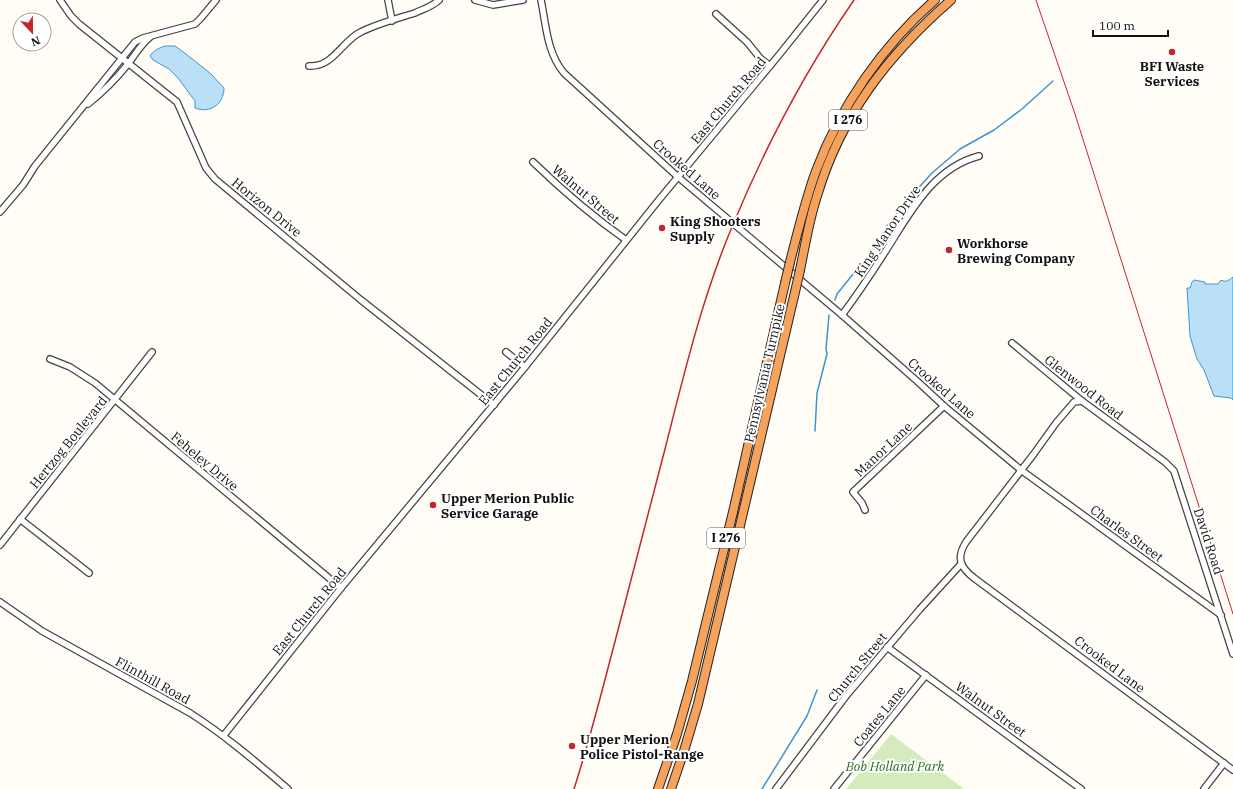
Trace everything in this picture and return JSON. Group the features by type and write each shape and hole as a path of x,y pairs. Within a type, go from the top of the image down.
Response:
{"highway":[{"name":"Pennsylvania Turnpike","path":"658,789 677,734 692,681 804,207 825,150 856,93 885,52 916,18 935,0"},
{"name":"Pennsylvania Turnpike","path":"671,789 698,704 816,197 846,124 881,72 908,40 928,20 952,0"}],"street":[{"name":"Horizon Drive","path":"60,0 74,19 177,102 206,168 215,179 362,300 494,405"},
{"path":"0,212 24,185 35,166 137,41 195,24 216,0"},
{"path":"388,0 392,21"},
{"path":"309,66 317,66 327,62 349,40 358,34 428,8 439,0"},
{"path":"475,0 493,6 523,0"},
{"name":"Crooked Lane","path":"541,0 551,50 559,67 564,73 678,177 842,316 944,406 1021,470"},
{"name":"East Church Road","path":"224,735 341,588 494,405 626,240 823,0"},
{"path":"716,14 747,42 760,58 770,66"},
{"path":"82,110 103,92 143,43 152,36"},
{"name":"King Manor Drive","path":"842,316 924,193 946,172 957,164 979,156"},
{"name":"Walnut Street","path":"533,162 563,191 601,223 626,240"},
{"name":"Glenwood Road","path":"1012,343 1082,401 1144,447"},
{"name":"Hertzog Boulevard","path":"0,544 152,352"},
{"path":"506,352 525,367"},
{"name":"Feheley Drive","path":"50,359 85,376 341,588"},
{"path":"961,564 960,555 966,542 1056,423 1074,402 1082,401"},
{"name":"Manor Lane","path":"865,510 862,503 853,492 944,406"},
{"name":"David Road","path":"1144,447 1174,471 1233,654"},
{"name":"Charles Street","path":"1021,470 1221,615"},
{"path":"20,519 89,573"},
{"name":"Crooked Lane","path":"961,564 966,572 1233,770"},
{"name":"Church Street","path":"776,789 846,696 920,609 961,564"},
{"name":"Flinthill Road","path":"0,602 42,631 190,713 224,735 288,789"},
{"name":"Walnut Street","path":"887,647 1081,789"},
{"name":"Coates Lane","path":"834,789 926,675"},
{"path":"1204,789 1224,762"}],"green space":[{"name":"Bob Holland Park","path":"891,734 964,789 846,789"}],"water":[{"path":"165,46 175,46 210,73 224,88 222,99 219,103 211,109 201,110 195,108 195,101 178,78 169,69 153,60 150,56"},
{"path":"1233,277 1233,400 1231,398 1214,396 1204,370 1197,359 1190,336 1187,288 1190,288 1194,280 1205,282 1205,284 1218,284 1221,280 1226,281"}],"waterway":[{"path":"835,300 837,294 865,261 889,223 932,173 960,149 994,130 1022,109 1053,81"},
{"path":"815,431 817,393 827,354 826,349 829,315"},
{"path":"762,789 807,716 817,690"}],"tram line":[{"path":"1036,0 1075,114 1233,614"}],"railway":[{"path":"574,789 602,690 687,365 721,254 758,168 787,110 819,54 854,0"}],"place":[{"name":"BFI Waste Services","path":"1172,52"},
{"name":"King Shooters Supply","path":"662,228"},
{"name":"Workhorse Brewing Company","path":"949,250"},
{"name":"Upper Merion Public Service Garage","path":"433,505"},
{"name":"Upper Merion Police Pistol-Range","path":"572,746"}]}
